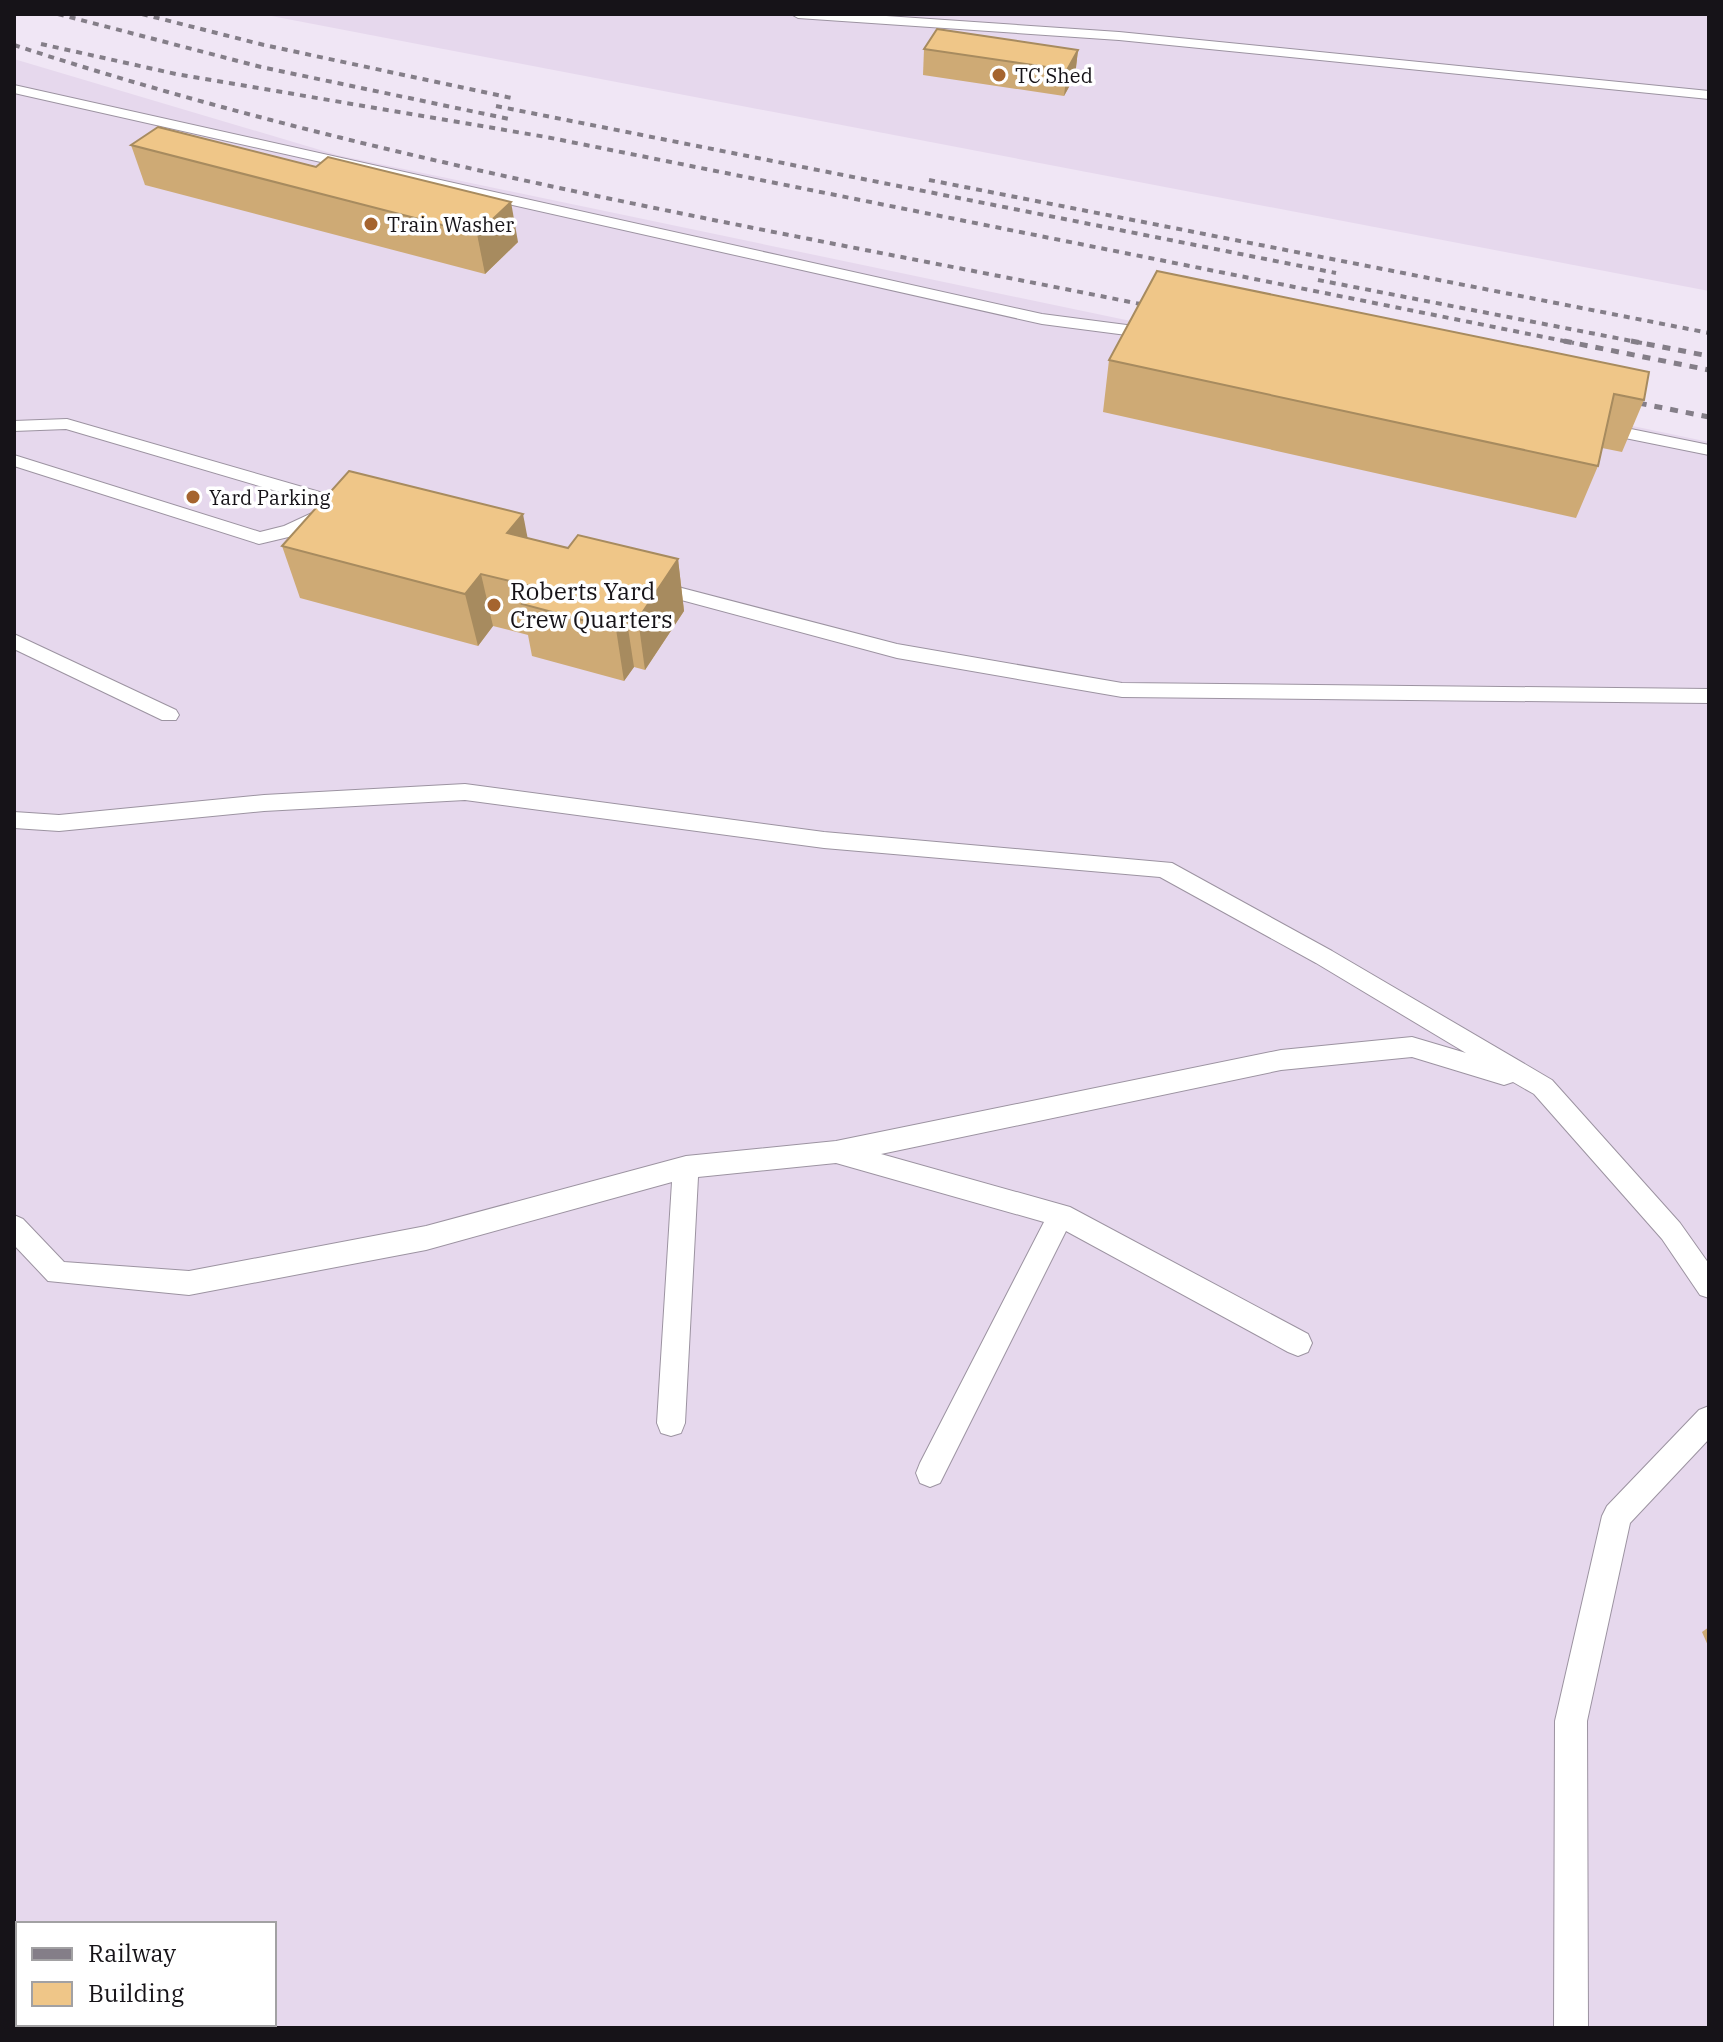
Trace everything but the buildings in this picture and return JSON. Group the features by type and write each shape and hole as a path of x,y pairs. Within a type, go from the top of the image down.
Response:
{"lane":[{"path":"798,14 1119,36 1709,95"},
{"path":"14,89 1042,319 1142,332"},
{"path":"14,426 67,424 351,507 290,531 259,538 14,460"},
{"path":"1626,433 1709,450"},
{"path":"635,582 897,651 1122,690 1709,696"},
{"path":"14,641 169,715"},
{"path":"14,820 59,823 264,803 465,792 824,840 1164,869 1324,957 1543,1087 1671,1231 1709,1286"},
{"path":"14,1227 57,1273 189,1283 426,1238 686,1167 836,1152 1281,1060 1412,1047 1543,1087"},
{"path":"836,1152 1061,1215 1298,1343"},
{"path":"671,1423 686,1167"},
{"path":"930,1473 1061,1215"},
{"path":"1571,2028 1571,1721 1617,1516 1709,1419"}],"shaded area":[{"path":"261,14 1709,14 1709,291"},
{"path":"14,59 337,155 1709,442 1709,2028 14,2028"}],"railway":[{"path":"58,14 261,67 509,119"},
{"path":"142,14 264,45 516,99"},
{"path":"41,44 176,74 546,137 1574,343"},
{"path":"14,45 296,127 439,161 727,223 1160,308"},
{"path":"496,106 1336,273"},
{"path":"929,180 1709,333"},
{"path":"1318,280 1642,343"},
{"path":"1564,341 1574,343"},
{"path":"1631,341 1709,356"},
{"path":"1574,343 1709,370"},
{"path":"1623,400 1709,417"}],"place":[{"name":"TC Shed","path":"999,75"},
{"name":"Train Washer","path":"371,224"},
{"name":"Yard Parking","path":"193,497"},
{"name":"Roberts Yard Crew Quarters","path":"494,605"}]}
